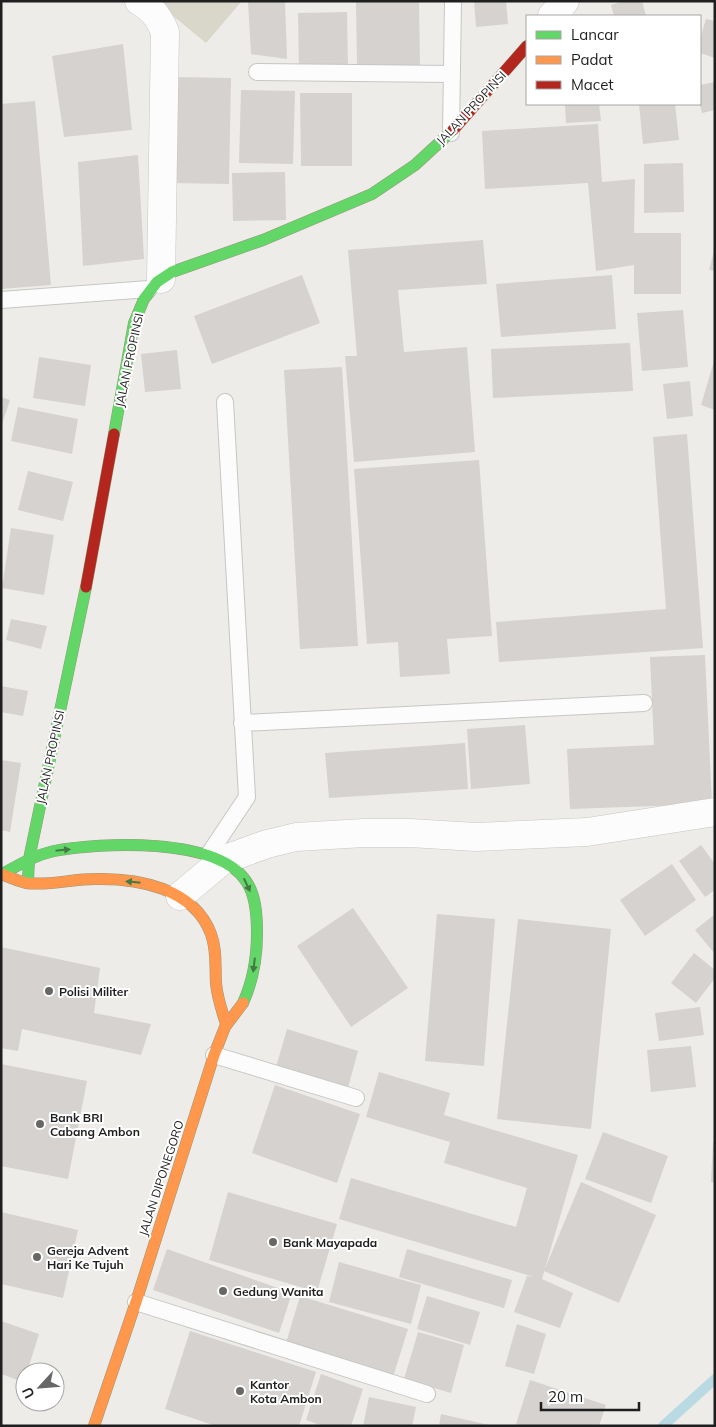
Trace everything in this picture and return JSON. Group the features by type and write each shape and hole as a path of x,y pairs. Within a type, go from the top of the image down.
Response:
{"main road":[{"name":"JALAN PROPINSI","path":"28,884 29,859 88,576 134,323 140,306 155,284 172,272 263,240 372,194 415,165 451,133 526,47"},
{"path":"2,874 29,859 53,851 99,847 145,845 216,857"},
{"name":"JALAN DIPONEGORO","path":"94,1426 136,1302 214,1055 226,1024 242,1003 254,972 256,916 252,895 246,879 216,857"},
{"path":"2,874 28,884 96,879 138,882 158,887 191,903 203,916 211,934 216,960 219,1001 226,1024"}],"street":[{"path":"139,1 149,7 159,18 165,32 155,284"},
{"path":"553,15 564,1"},
{"path":"180,896 216,857 243,852 296,837 364,833 410,833 476,837 587,832 715,812"}],"lane":[{"path":"451,133 452,1"},
{"path":"257,72 452,74"},
{"path":"1,300 155,284"},
{"path":"216,857 247,797 226,402"},
{"path":"242,723 644,703"},
{"path":"214,1055 356,1098"},
{"path":"136,1302 427,1394"}],"shaded area":[{"path":"155,1 242,1 206,43"}],"building":[{"path":"285,1 287,59 251,54 248,2"},
{"path":"356,1 419,1 420,66 357,67"},
{"path":"474,1 506,1 508,24 476,27"},
{"path":"624,1 642,1 646,15 614,15 611,5"},
{"path":"347,12 348,69 299,70 298,13"},
{"path":"706,19 715,21 715,58 701,53 701,36"},
{"path":"123,44 132,130 64,137 52,56"},
{"path":"171,77 231,78 229,184 170,183"},
{"path":"715,82 715,110 702,113 700,105 701,85"},
{"path":"241,90 295,91 293,164 239,163"},
{"path":"300,93 352,93 352,166 301,166"},
{"path":"35,101 51,285 1,289 1,104"},
{"path":"565,105 599,105 601,121 566,123"},
{"path":"639,105 675,105 679,140 643,144"},
{"path":"598,124 602,182 635,179 634,233 681,233 681,294 634,294 634,265 596,271 588,183 485,189 482,131"},
{"path":"138,155 144,259 83,266 78,162"},
{"path":"683,163 684,212 644,213 644,164"},
{"path":"285,172 286,220 233,221 232,173"},
{"path":"483,240 487,284 398,290 404,352 467,347 475,452 354,462 345,356 357,356 348,250"},
{"path":"715,251 715,271 709,270"},
{"path":"302,275 320,323 212,364 194,316"},
{"path":"612,275 616,329 501,337 496,284"},
{"path":"683,310 688,367 642,371 637,313"},
{"path":"630,343 633,391 493,398 491,349"},
{"path":"177,350 181,389 145,392 141,354"},
{"path":"39,357 91,365 85,406 33,398"},
{"path":"715,361 715,410 701,405"},
{"path":"342,367 358,646 300,649 284,370"},
{"path":"690,381 693,416 667,419 663,384"},
{"path":"1,397 10,400 2,424 1,424"},
{"path":"18,407 78,419 72,454 11,441"},
{"path":"687,434 703,648 499,662 496,622 666,609 653,437"},
{"path":"479,460 492,636 447,639 450,674 400,677 398,642 367,644 354,469"},
{"path":"28,471 73,482 63,521 18,510"},
{"path":"11,528 54,535 44,595 2,588"},
{"path":"11,619 47,626 41,649 6,640"},
{"path":"705,655 712,804 570,809 567,749 654,745 650,657"},
{"path":"1,686 28,691 23,716 1,712"},
{"path":"525,725 530,784 471,789 467,729"},
{"path":"465,743 468,789 329,798 325,753"},
{"path":"1,760 21,763 10,832 1,830"},
{"path":"701,845 715,864 715,890 705,897 679,861"},
{"path":"672,864 696,900 645,936 620,900"},
{"path":"353,908 408,988 351,1027 297,946"},
{"path":"437,914 495,919 484,1066 425,1061"},
{"path":"715,914 715,954 695,930"},
{"path":"518,919 611,929 591,1129 497,1119"},
{"name":"Polisi Militer","path":"1,947 100,968 94,1013 151,1024 141,1055 22,1029 18,1051 1,1048"},
{"path":"694,953 715,970 715,978 696,1003 671,983"},
{"path":"700,1007 704,1035 659,1041 655,1013"},
{"path":"287,1029 358,1051 348,1088 276,1067"},
{"path":"691,1046 696,1087 651,1092 647,1050"},
{"name":"Bank BRI Cabang Ambon","path":"1,1064 87,1081 68,1179 1,1166"},
{"path":"379,1072 450,1093 444,1115 578,1155 542,1279 573,1293 560,1328 514,1312 527,1276 534,1277 339,1219 351,1178 516,1227 527,1188 444,1163 450,1142 366,1117"},
{"path":"275,1085 360,1114 337,1183 252,1153"},
{"path":"603,1132 668,1156 651,1203 585,1179"},
{"path":"713,1142 715,1142 715,1183 711,1182"},
{"path":"581,1182 656,1215 619,1303 544,1271"},
{"name":"Bank Mayapada","path":"228,1192 337,1224 317,1292 209,1260"},
{"name":"Gereja Advent Hari Ke Tujuh","path":"1,1212 78,1230 63,1298 1,1284"},
{"name":"Gedung Wanita","path":"167,1249 292,1293 279,1333 153,1290"},
{"path":"407,1249 512,1280 504,1308 399,1277"},
{"path":"339,1262 421,1285 411,1324 329,1302"},
{"path":"300,1296 408,1329 393,1377 286,1343"},
{"path":"427,1296 480,1312 470,1345 417,1329"},
{"path":"1,1321 39,1334 30,1362 15,1362 15,1379 1,1374"},
{"path":"517,1324 546,1334 534,1374 505,1366"},
{"name":"Kantor Kota Ambon","path":"190,1331 316,1372 299,1426 216,1426 165,1409"},
{"path":"418,1332 464,1345 451,1393 404,1379"},
{"path":"321,1374 363,1389 351,1426 323,1426 306,1420"},
{"path":"530,1380 606,1405 599,1426 521,1426 516,1424"},
{"path":"369,1397 416,1407 412,1426 363,1426"},
{"path":"441,1414 489,1425 489,1426 439,1426"}],"waterway":[{"path":"663,1426 715,1379"}],"traffic: fast":[{"path":"114,434 134,323 144,299 157,282 172,272 263,240 372,194 415,165 453,130"},
{"path":"28,880 29,859 86,587"},
{"path":"2,874 40,855 54,851 128,845 157,846 185,850 210,856 231,867 246,881 254,899 256,913 255,960 252,978 243,1003"}],"traffic: slow":[{"path":"1,874 26,883 35,884 95,879 129,881 163,889 178,896 192,906 203,918 211,934 215,952 217,993 226,1024"},
{"path":"94,1426 136,1302 214,1055 225,1027 243,1003"}],"traffic: jam":[{"path":"453,130 526,47"},
{"path":"86,587 114,434"}],"place":[{"name":"Polisi Militer","path":"49,991"},
{"name":"Bank BRI Cabang Ambon","path":"40,1124"},
{"name":"Bank Mayapada","path":"273,1242"},
{"name":"Gereja Advent Hari Ke Tujuh","path":"37,1257"},
{"name":"Gedung Wanita","path":"223,1291"},
{"name":"Kantor Kota Ambon","path":"240,1391"}]}
